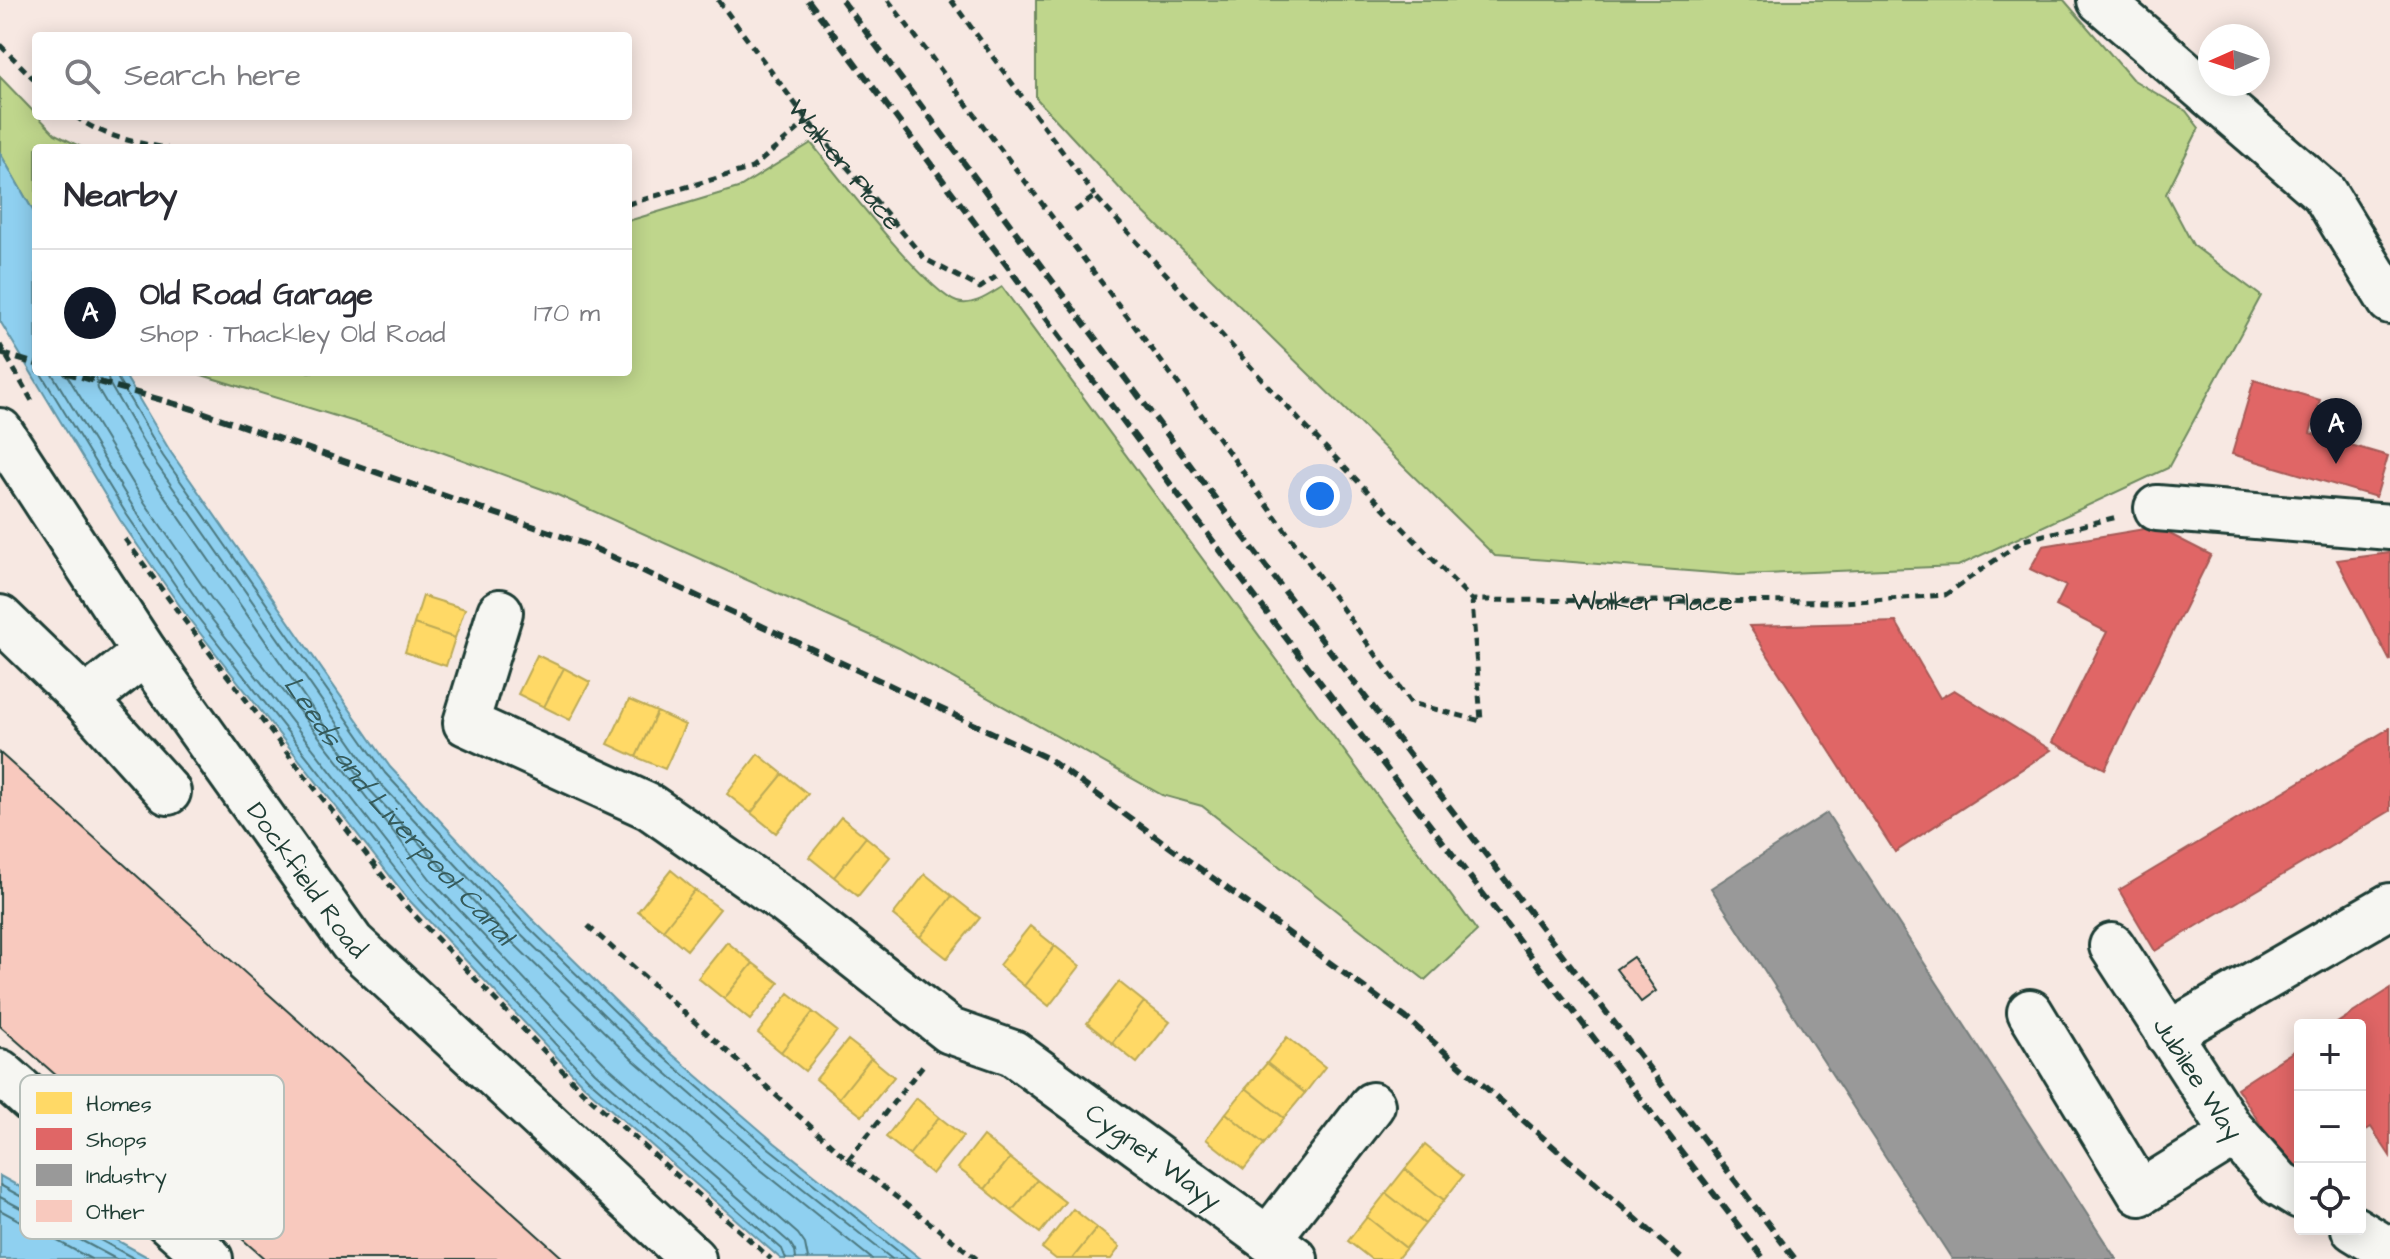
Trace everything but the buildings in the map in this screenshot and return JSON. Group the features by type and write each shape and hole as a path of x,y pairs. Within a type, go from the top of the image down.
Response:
{"street":[{"path":"2100,0 2324,193 2390,301"},
{"name":"Dockfield Road","path":"11,433 145,653 352,943 693,1259"},
{"path":"2157,508 2390,527"},
{"name":"Cygnet Wayy","path":"500,612 466,723 650,807 786,902 950,1031 1013,1053 1282,1249"},
{"path":"0,618 85,700 168,792"},
{"path":"85,700 145,653"},
{"path":"2168,1034 2390,906"},
{"name":"Jubilee Way","path":"2112,946 2235,1134 2279,1183 2294,1192"},
{"path":"2030,1012 2140,1193 2235,1134"},
{"path":"0,1072 20,1090"},
{"path":"1282,1249 1372,1105"},
{"path":"2364,1235 2390,1251"},
{"path":"188,1239 210,1259"}],"path":[{"name":"Walker Place","path":"718,0 808,121 925,259 980,288 997,276"},
{"path":"888,0 1198,410 1411,703 1481,721 1472,600 1302,423 1095,196 951,0"},
{"path":"0,45 32,77"},
{"path":"80,120 120,140 144,144"},
{"path":"632,203 752,168 808,121"},
{"path":"1075,211 1095,196"},
{"path":"0,345 11,433"},
{"name":"Walker Place","path":"1472,600 1844,602 1945,595 2024,540 2157,508"},
{"path":"124,537 185,621 406,906 582,1091 771,1259"},
{"path":"588,926 848,1160 977,1259"},
{"path":"848,1160 950,1031"}],"green space":[{"path":"1036,0 2064,0 2132,79 2186,111 2199,128 2166,194 2193,245 2261,296 2168,468 1958,566 1739,575 1495,556 1123,192 1036,98"},
{"path":"0,77 32,110 32,120 41,120 55,134 75,144 32,144 32,209 0,153"},
{"path":"811,143 904,255 943,294 957,302 969,303 1002,287 1477,931 1425,980 1202,806 1162,795 899,648 553,493 381,430 205,376 632,376 632,220 738,188"}],"water":[{"path":"0,153 32,209 32,374 0,321"},
{"name":"Leeds and Liverpool Canal","path":"33,376 125,376 170,451 390,767 530,917 651,1036 775,1143 921,1259 781,1259 583,1085 409,900 189,619 120,520"},
{"path":"0,1176 20,1187 20,1239 115,1239 151,1259 0,1259"}],"railway":[{"path":"808,0 1273,621 1764,1259"},
{"path":"842,0 1295,605 1795,1259"},
{"path":"0,353 32,363"},
{"path":"78,376 193,409 587,545 1047,758 1406,1018 1682,1259"}],"place":[{"name":"Old Road Garage","path":"2336,464"}]}
